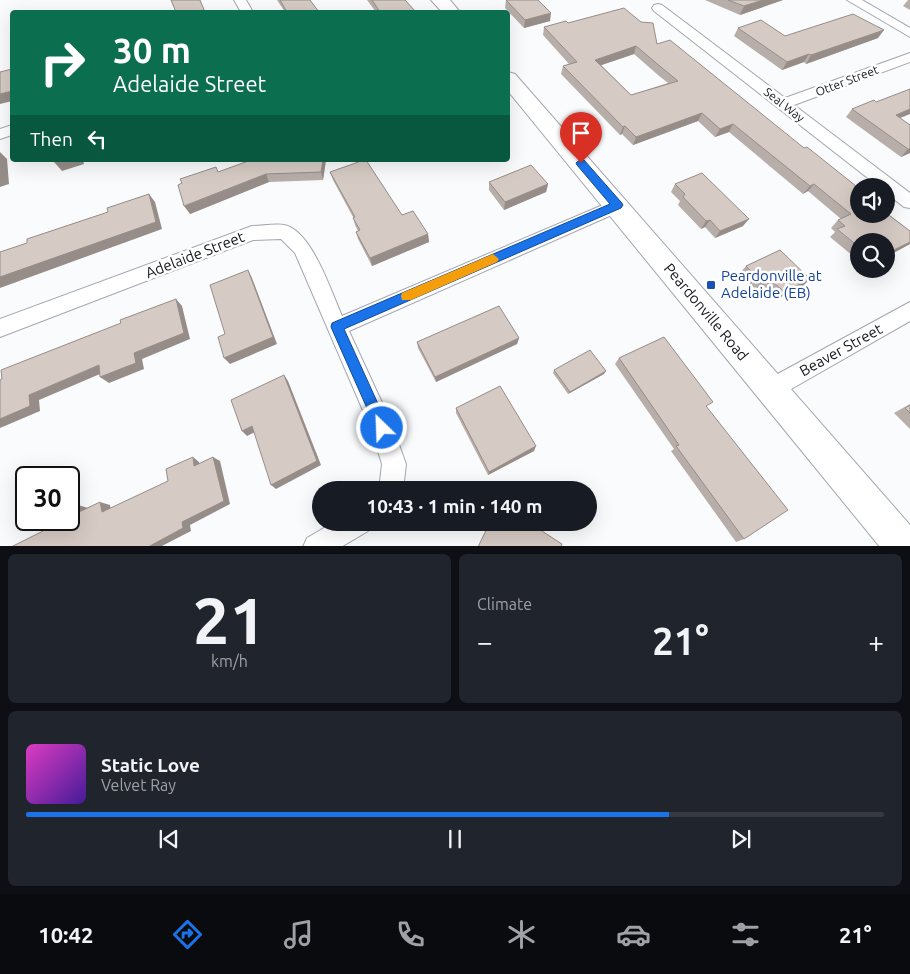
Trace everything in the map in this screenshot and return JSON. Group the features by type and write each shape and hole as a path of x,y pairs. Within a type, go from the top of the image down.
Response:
{"main road":[{"path":"440,0 449,10"},
{"name":"Peardonville Road","path":"510,80 904,546"}],"street":[{"path":"853,0 910,33"},
{"name":"Seal Way","path":"658,8 910,202"},
{"name":"Otter Street","path":"783,104 910,57"},
{"path":"337,327 617,205"},
{"name":"Adelaide Street","path":"0,328 252,233 285,232 302,249 382,428 394,464 392,481"},
{"name":"Beaver Street","path":"771,389 910,311"},
{"path":"316,546 343,531"}],"building":[{"path":"171,0 200,0 204,10 175,10"},
{"path":"280,0 310,0 318,10 286,10"},
{"path":"372,0 405,0 414,10 379,10"},
{"path":"506,0 538,0 551,13 525,20"},
{"path":"728,0 763,0 744,6"},
{"path":"624,8 641,22 653,23 657,44 670,40 804,148 807,147 850,181 850,213 814,184 810,186 733,124 720,129 702,113 636,137 625,126 623,127 563,66 577,62 544,27 566,21 568,23","holes":["636,46 678,81 631,95 595,60"]},
{"path":"853,14 884,30 787,62 738,28 761,20 785,36"},
{"path":"10,70 10,92 0,94 0,72"},
{"path":"910,89 910,109 896,115 910,125 910,149 852,109 874,100 876,102"},
{"path":"246,162 323,162 321,172 266,174 184,206 178,185 182,183 180,179 216,167 218,172"},
{"path":"358,162 367,162 402,215 413,211 428,234 370,258 356,232 360,230 353,218 355,217 330,172"},
{"path":"531,165 548,184 505,202 489,182"},
{"path":"702,173 749,219 720,231 710,220 706,221 683,197 685,194 675,184"},
{"path":"149,194 156,222 0,277 0,252 27,243 27,239 108,212 107,208"},
{"path":"850,214 850,223 895,223 895,220 910,231 910,242 895,250 895,233 850,233 850,240 837,229 845,226 838,220"},
{"path":"780,250 810,279 784,292 769,278 762,282 746,266"},
{"path":"248,270 273,337 224,358 218,337 225,334 210,285"},
{"path":"176,299 184,333 134,353 136,363 100,377 99,365 29,395 30,406 0,419 1,370 121,323 120,320"},
{"path":"499,306 519,338 435,377 417,342"},
{"path":"664,337 713,402 706,406 788,510 744,539 676,446 679,445 619,358"},
{"path":"590,350 606,371 570,392 554,370"},
{"path":"284,375 317,461 271,485 252,426 242,431 231,400"},
{"path":"500,386 536,446 489,472 456,408"},
{"path":"910,405 910,413 905,408"},
{"path":"193,457 194,466 213,457 224,501 182,522 183,528 150,546 13,546 43,531 80,531 80,512 100,502 102,512 168,481 166,469"},
{"path":"486,531 542,531 562,544 561,546 478,546"}],"slow traffic":[{"path":"407,296 493,259"}],"place":[{"name":"Peardonville at Adelaide (EB)","path":"711,285"}],"route":[{"path":"382,428 337,327 617,205 581,163"}]}
